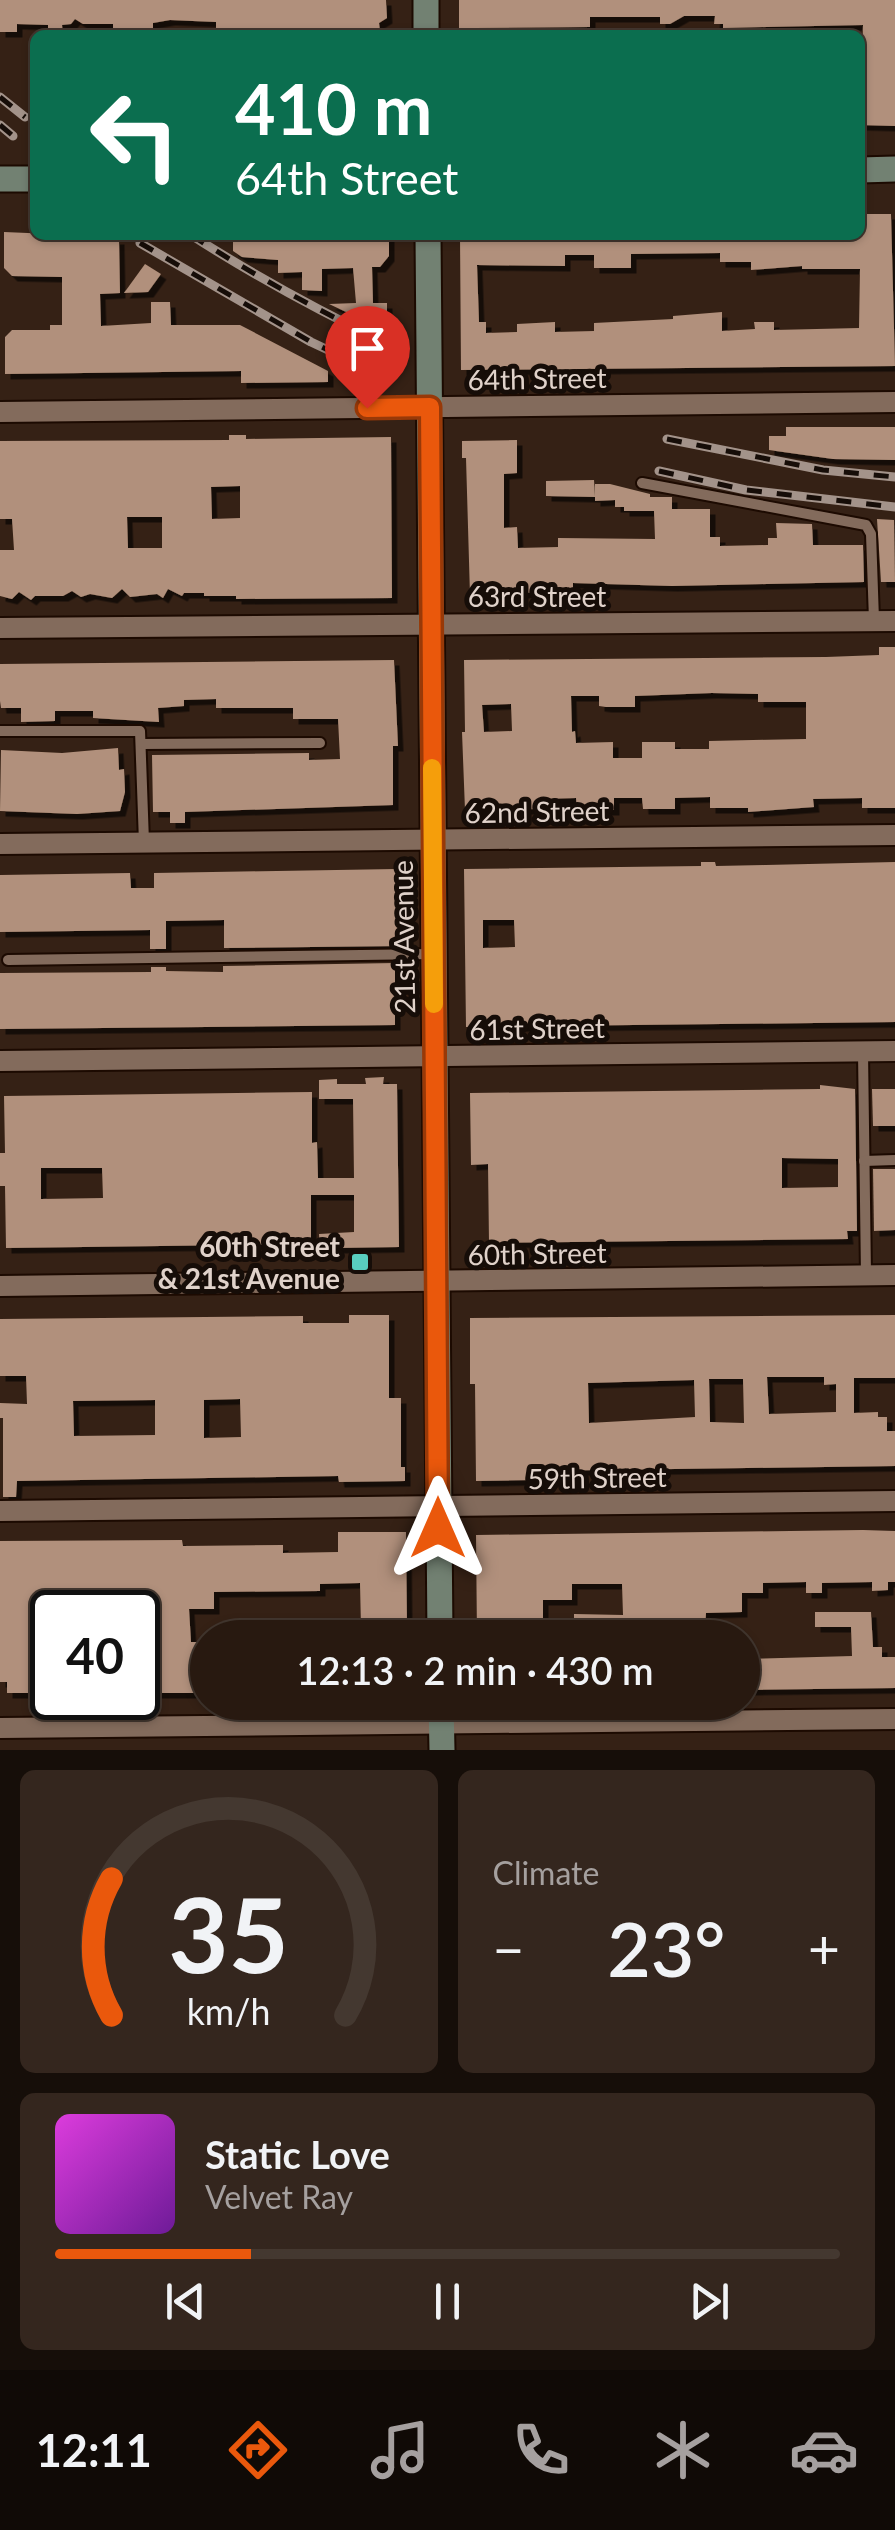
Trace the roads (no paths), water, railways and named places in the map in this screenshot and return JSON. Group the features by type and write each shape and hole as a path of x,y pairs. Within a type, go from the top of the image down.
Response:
{"street":[{"path":"426,0 426,30"},
{"path":"865,170 895,169"},
{"path":"0,179 30,179"},
{"name":"21st Avenue","path":"428,240 440,1620"},
{"name":"64th Street","path":"0,412 895,402"},
{"name":"63rd Street","path":"0,628 885,621"},
{"name":"62nd Street","path":"0,844 895,836"},
{"name":"61st Street","path":"0,1061 895,1051"},
{"name":"60th Street","path":"0,1286 895,1276"},
{"name":"59th Street","path":"0,1511 895,1502"},
{"path":"760,1714 895,1718"},
{"path":"0,1728 235,1720"},
{"path":"441,1720 442,1750"}],"lane":[{"path":"642,483 866,525 871,534 885,621"},
{"path":"0,731 140,731 144,842"},
{"path":"142,744 320,743"},
{"path":"8,960 433,954"},
{"path":"863,1052 866,1276"},
{"path":"864,1161 895,1160"}],"railway":[{"path":"0,97 25,117"},
{"path":"0,125 13,136"},
{"path":"199,240 289,293 390,345"},
{"path":"140,243 311,342 377,373"},
{"path":"667,439 823,470 895,477"},
{"path":"659,471 746,490 895,507"}],"place":[{"name":"60th Street & 21st Avenue","path":"360,1262"}]}
